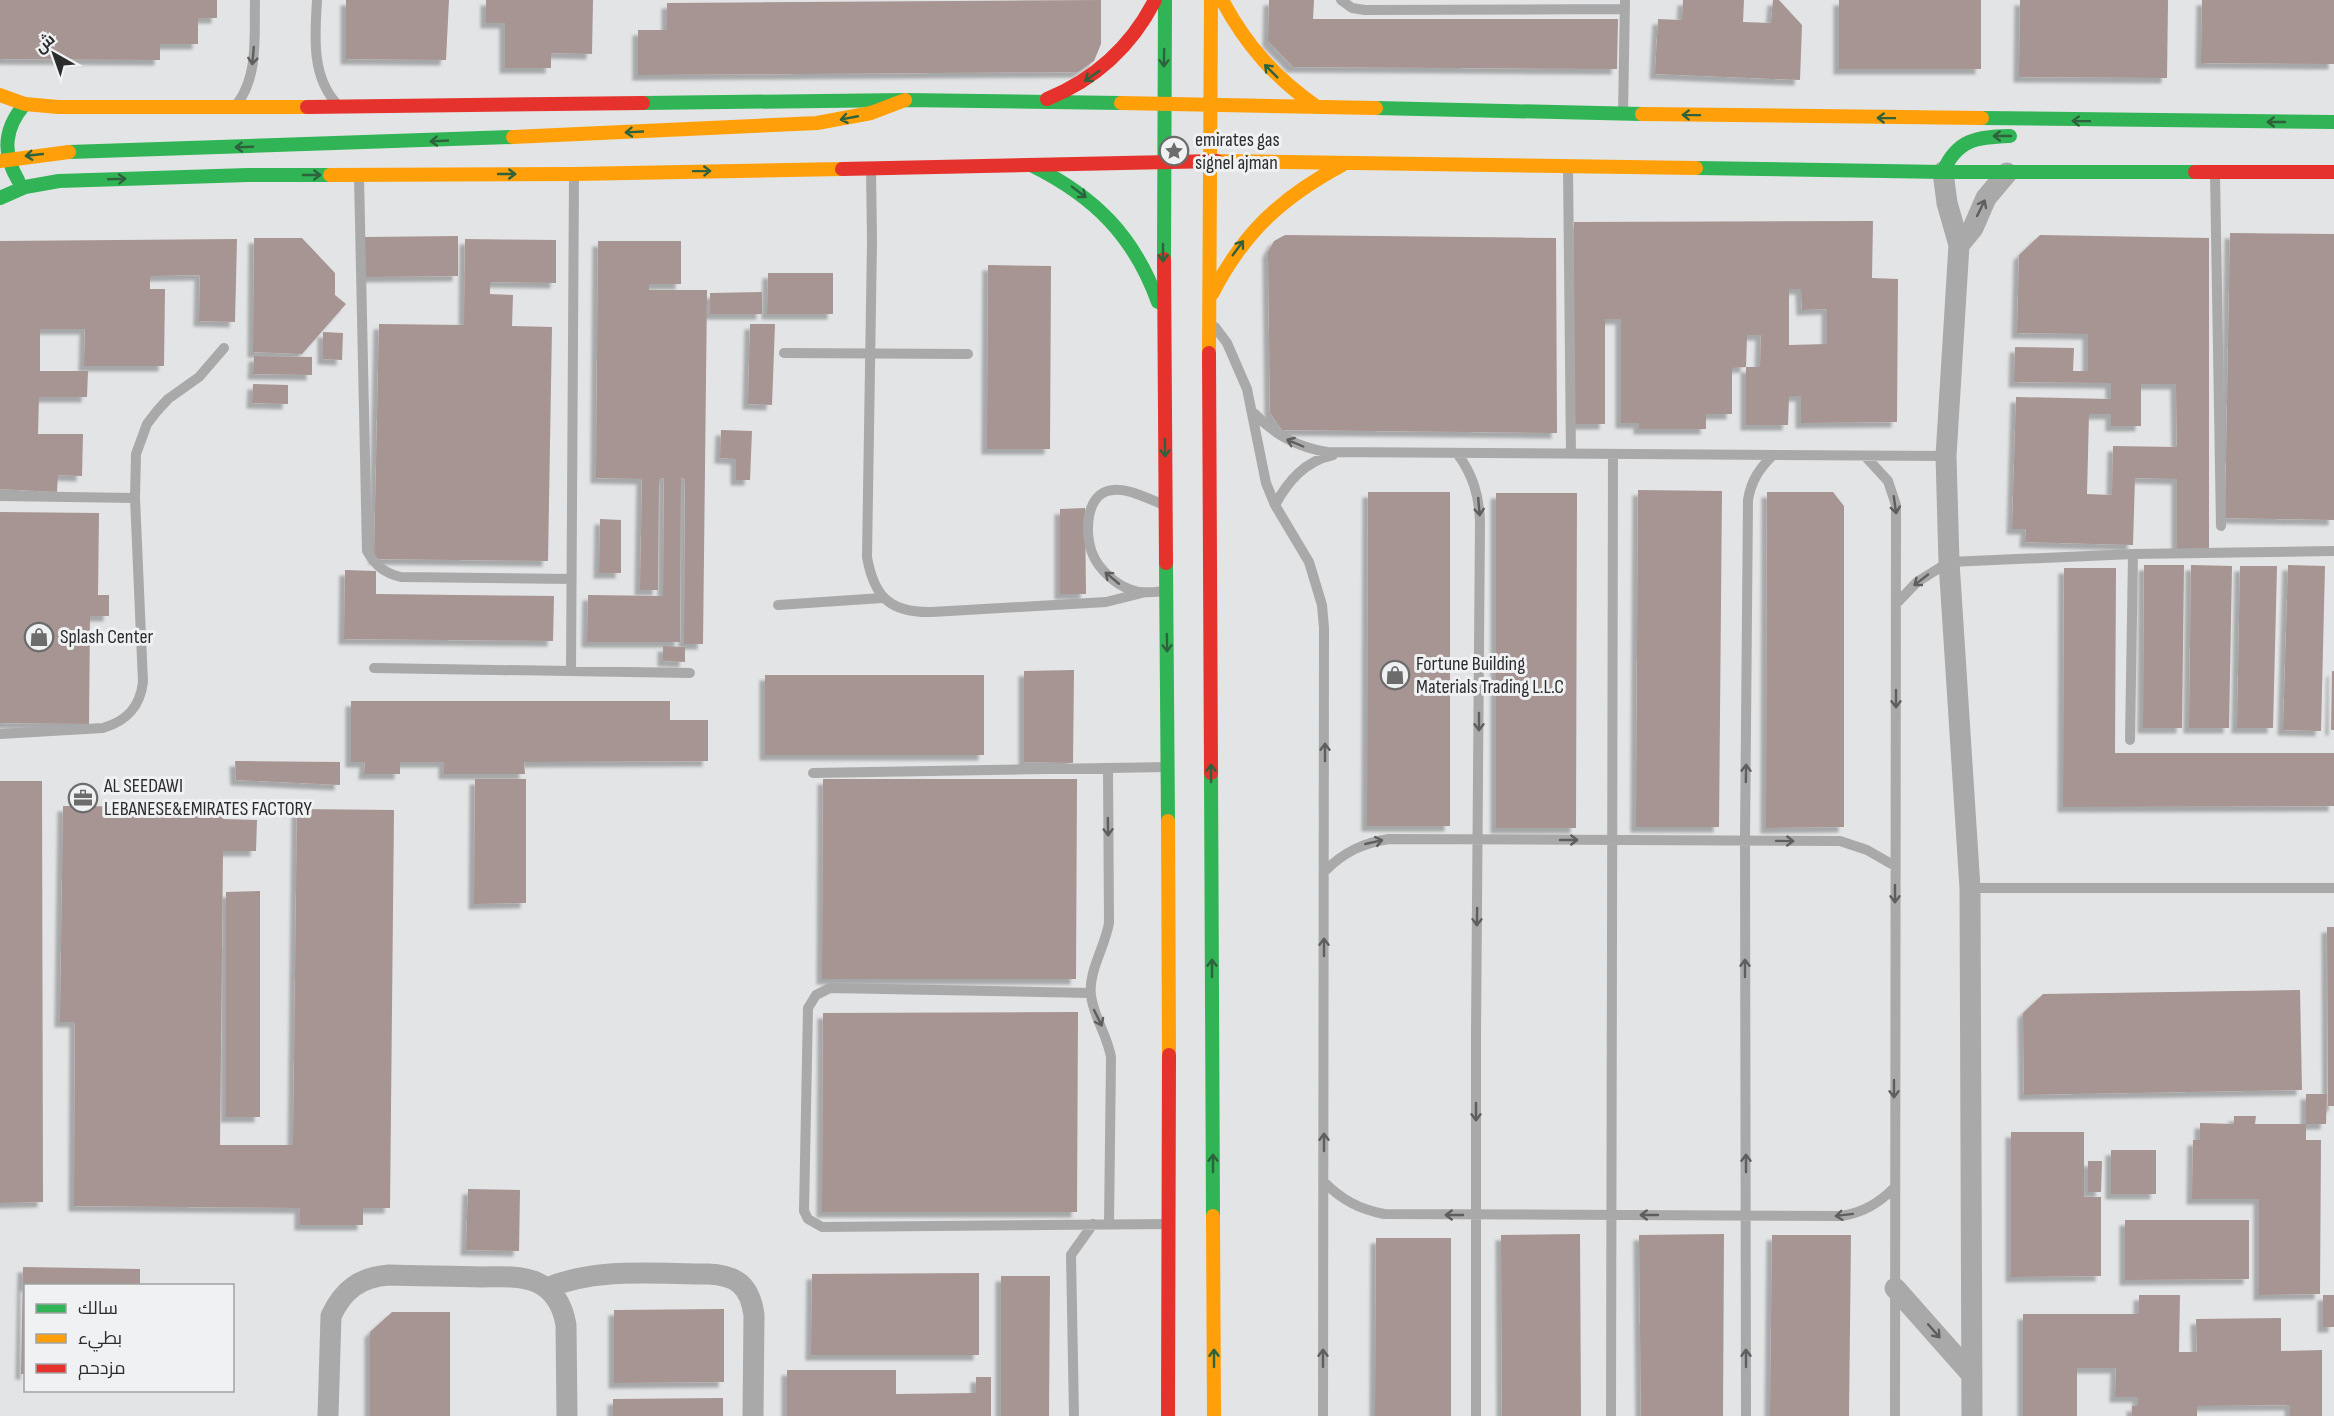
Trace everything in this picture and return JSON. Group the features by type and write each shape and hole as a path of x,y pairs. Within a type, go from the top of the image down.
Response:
{"main road":[{"path":"1038,102 1077,86 1111,62 1139,30 1155,0"},
{"path":"1164,0 1163,322 1171,1224 1168,1416"},
{"path":"1210,0 1209,319 1214,1416"},
{"path":"1222,0 1250,48 1270,71 1292,91 1317,107"},
{"path":"0,95 42,107 234,108 905,100 1210,104 1623,114 2162,122 2334,122"},
{"path":"0,161 34,154 69,152 428,142 817,123 862,116 905,100"},
{"path":"25,187 10,169 6,146 11,123 26,104"},
{"path":"2135,135 2162,122"},
{"path":"1943,172 1952,153 1969,141 1979,137 2024,136"},
{"path":"0,198 25,187 59,181 359,175 574,174 1210,161 1943,172 2334,172"},
{"path":"1210,299 1231,257 1253,227 1296,190 1345,163"},
{"path":"1028,164 1071,186 1108,217 1123,235 1148,276 1163,322"}],"street":[{"path":"1943,172 1947,203 1959,245 1946,456 1950,562 1970,888 1972,1416"},
{"path":"1959,245 1973,228 1986,198 2007,172"},
{"path":"547,1288 581,1276 600,1274 708,1274 722,1275 735,1280 745,1289 752,1301 754,1315 753,1416"},
{"path":"328,1416 331,1316 347,1291 374,1276 389,1275 517,1278 538,1282 547,1288 557,1299 563,1311 566,1326 567,1416"},
{"path":"1896,1288 1972,1375"}],"lane":[{"path":"234,108 248,82 253,63 255,0"},
{"path":"317,0 316,59 322,79 331,97 339,106"},
{"path":"1341,0 1352,8 1365,10 1625,4 1623,114"},
{"path":"1568,166 1571,454"},
{"path":"871,167 867,557 870,572 882,598"},
{"path":"2215,172 2221,526"},
{"path":"571,671 574,174"},
{"path":"359,175 367,551 375,564 386,573 401,577 571,579"},
{"path":"1209,319 1227,343 1239,366 1254,413 1260,461 1266,483 1275,505 1309,562 1322,605 1325,649 1323,1416"},
{"path":"0,734 103,728 122,721 136,707 143,682 135,498 136,454 147,424 168,399 213,364 224,348"},
{"path":"784,353 968,354"},
{"path":"1254,413 1266,426 1294,444 1310,449 1345,453 1946,456"},
{"path":"1275,505 1291,479 1303,469 1329,455 1345,453"},
{"path":"1457,453 1468,468 1479,503 1476,1416"},
{"path":"1611,1416 1613,455"},
{"path":"1746,1416 1745,840 1748,500 1750,486 1756,475 1773,455"},
{"path":"1866,456 1888,481 1896,505 1895,1416"},
{"path":"1142,592 1122,586 1099,566 1089,546 1091,509 1100,495 1115,489 1165,506"},
{"path":"0,496 135,498"},
{"path":"1896,604 1917,582 1950,562 2133,554 2334,551"},
{"path":"2130,740 2133,554"},
{"path":"778,605 882,598 906,610 925,612 1106,602 1142,592 1166,591"},
{"path":"374,668 690,673"},
{"path":"813,773 1168,767"},
{"path":"1108,769 1109,923 1091,980 1090,993 1092,1005 1108,1042 1111,1056 1109,1224"},
{"path":"1325,871 1350,850 1389,838 1840,842 1867,850 1895,866"},
{"path":"1970,888 2334,888"},
{"path":"1090,993 830,988 816,995 808,1008 804,1203 808,1219 822,1227 1171,1224"},
{"path":"1324,1182 1350,1204 1384,1214 1477,1215 1848,1215 1876,1204 1894,1188"},
{"path":"1074,1416 1071,1255 1093,1224"}],"building":[{"path":"0,0 217,0 217,18 198,18 198,44 160,44 160,60 0,59"},
{"path":"346,0 449,0 446,60 346,59"},
{"path":"486,0 593,0 592,54 551,53 551,68 505,68 505,23 486,23"},
{"path":"1101,0 1101,44 1094,61 1078,72 638,75 638,30 667,30 667,3"},
{"path":"1269,0 1314,0 1313,19 1618,19 1617,69 1293,67 1268,41"},
{"path":"1683,0 1744,0 1743,22 1771,23 1773,0 1779,0 1802,25 1800,80 1655,74 1658,19 1682,20"},
{"path":"1839,0 1981,0 1981,69 1839,69"},
{"path":"2020,0 2168,0 2167,78 2019,77"},
{"path":"2202,0 2334,0 2334,64 2201,63"},
{"path":"1873,221 1872,278 1898,279 1897,422 1801,423 1801,396 1789,396 1788,425 1746,425 1746,367 1732,368 1732,414 1706,414 1706,429 1639,429 1639,423 1621,423 1621,319 1605,319 1605,424 1573,424 1574,222","holes":["1789,289 1801,289 1802,310 1827,309 1827,344 1789,345","1747,335 1761,335 1760,367 1746,367"]},
{"path":"2230,233 2334,234 2334,520 2225,518"},
{"path":"1285,235 1556,238 1557,433 1282,430 1270,413 1268,252 1274,241"},
{"path":"2040,235 2209,238 2209,549 2177,550 2177,479 2135,478 2133,545 2025,542 2026,529 2012,529 2016,397 2111,399 2111,383 2014,382 2015,347 2074,348 2073,371 2088,371 2088,334 2017,333 2019,255","holes":["2141,384 2176,384 2177,447 2113,446 2112,495 2087,494 2089,414 2111,414 2111,426 2141,426"]},
{"path":"458,236 458,276 365,277 365,237"},
{"path":"254,238 302,238 335,273 335,295 346,304 302,354 253,352"},
{"path":"237,239 235,322 199,321 200,275 150,276 150,289 165,289 164,366 84,366 85,329 40,329 40,371 88,371 87,397 39,397 38,434 83,434 82,476 58,475 57,492 0,489 0,241"},
{"path":"465,239 556,240 556,283 490,282 490,294 513,295 512,326 552,327 548,561 374,559 379,324 464,325"},
{"path":"598,241 681,241 681,284 649,284 649,290 707,290 703,644 684,644 685,479 681,478 680,642 587,642 588,595 663,596 664,478 659,479 658,590 640,590 642,479 596,478"},
{"path":"988,265 1051,266 1050,449 987,449"},
{"path":"768,273 833,273 833,314 767,314"},
{"path":"762,292 762,314 710,314 710,293"},
{"path":"750,324 775,324 772,405 748,404"},
{"path":"323,332 343,333 342,360 323,359"},
{"path":"254,356 312,357 312,375 253,374"},
{"path":"253,384 288,385 288,404 252,403"},
{"path":"721,430 752,431 750,480 736,480 736,459 720,458"},
{"path":"1638,490 1722,491 1719,827 1636,827"},
{"path":"1368,492 1450,492 1450,826 1367,826"},
{"path":"1767,492 1833,492 1844,506 1844,827 1766,828"},
{"path":"1496,493 1577,493 1576,828 1496,828"},
{"path":"1085,508 1086,594 1060,594 1060,509"},
{"name":"Splash Center","path":"0,512 99,513 98,595 109,595 109,616 90,616 89,724 0,723"},
{"path":"600,519 621,520 621,573 599,573"},
{"path":"2144,565 2184,565 2182,728 2143,728"},
{"path":"2191,565 2232,566 2229,728 2189,728"},
{"path":"2288,565 2325,566 2321,731 2283,730"},
{"path":"2240,566 2277,566 2273,728 2237,728"},
{"path":"2064,568 2116,568 2115,753 2334,753 2334,806 2063,807"},
{"path":"345,570 376,571 376,594 554,596 553,641 344,639"},
{"path":"663,646 685,647 685,662 663,661"},
{"path":"1074,670 1073,763 1024,762 1024,671"},
{"path":"2332,671 2334,671 2334,730 2331,730"},
{"path":"765,675 984,675 984,755 765,755"},
{"path":"351,701 670,701 670,720 708,720 708,761 524,762 525,774 444,774 444,762 400,762 400,774 364,774 365,762 351,762"},
{"path":"235,761 340,762 340,785 236,780"},
{"path":"475,779 526,779 526,903 474,904"},
{"path":"823,779 1077,779 1076,979 822,979"},
{"path":"0,781 42,781 43,1202 0,1203"},
{"path":"63,806 223,807 223,819 257,820 256,851 223,851 220,1145 293,1145 297,809 394,810 390,1208 363,1208 363,1225 300,1225 300,1208 74,1206 75,1022 60,1022"},
{"path":"260,891 260,1117 226,1117 226,892"},
{"path":"2327,927 2334,927 2334,1106 2328,1106"},
{"path":"2300,990 2302,1090 2024,1095 2023,1013 2043,994"},
{"path":"1078,1012 1077,1212 822,1212 823,1013"},
{"path":"2306,1094 2327,1094 2326,1124 2306,1124"},
{"path":"2234,1116 2256,1116 2255,1124 2306,1124 2306,1140 2321,1140 2320,1294 2259,1295 2259,1199 2192,1199 2193,1140 2200,1140 2200,1123 2234,1124"},
{"path":"2011,1132 2084,1132 2084,1197 2101,1197 2101,1276 2011,1277"},
{"path":"2111,1150 2156,1150 2156,1194 2111,1194"},
{"path":"2088,1161 2102,1161 2101,1192 2088,1192"},
{"path":"468,1189 520,1190 519,1251 466,1250"},
{"path":"2125,1220 2249,1220 2249,1279 2125,1280"},
{"path":"1580,1234 1581,1416 1502,1416 1501,1235"},
{"path":"1724,1234 1723,1416 1641,1416 1639,1235"},
{"path":"1772,1235 1851,1235 1849,1416 1770,1416"},
{"path":"1376,1238 1451,1238 1451,1416 1375,1416"},
{"path":"23,1267 140,1269 140,1284 24,1284 24,1374 21,1374"},
{"path":"979,1273 979,1355 811,1355 812,1274"},
{"path":"1001,1276 1050,1276 1049,1416 1001,1416"},
{"path":"2139,1295 2180,1295 2179,1352 2197,1352 2196,1319 2281,1318 2281,1351 2322,1350 2322,1416 2290,1416 2290,1405 2197,1406 2197,1416 2132,1416 2132,1406 2138,1406 2138,1397 2115,1397 2116,1368 2077,1368 2077,1416 2023,1416 2023,1314 2139,1314"},
{"path":"2323,1295 2334,1295 2334,1327 2323,1327"},
{"path":"724,1309 724,1382 614,1383 614,1310"},
{"path":"392,1312 450,1312 450,1416 370,1416 370,1332"},
{"path":"787,1370 896,1370 896,1394 976,1393 976,1377 991,1377 991,1416 787,1416"},
{"path":"723,1398 723,1416 613,1416 613,1399"}],"traffic: fast":[{"path":"1164,259 1165,0"},
{"path":"643,103 905,100 1121,103"},
{"path":"18,180 9,160 8,141 13,122 25,104"},
{"path":"1376,108 1642,114"},
{"path":"1982,118 2334,122"},
{"path":"1943,172 1955,153 1969,142 1988,137 2010,136"},
{"path":"69,152 513,137"},
{"path":"1033,166 1075,191 1110,221 1137,257 1158,302"},
{"path":"1696,168 1943,172 2195,172"},
{"path":"0,198 25,187 59,181 248,175 330,175"},
{"path":"1166,563 1168,821"},
{"path":"1211,773 1213,1216"}],"traffic: slow":[{"path":"1209,353 1211,0"},
{"path":"1222,0 1241,32 1263,60 1317,107"},
{"path":"0,95 25,104 58,107 307,107"},
{"path":"513,137 817,123 871,113 905,100"},
{"path":"1121,103 1376,108"},
{"path":"1642,114 1982,118"},
{"path":"0,161 69,152"},
{"path":"1217,161 1696,168"},
{"path":"1212,294 1237,252 1266,219 1300,190 1342,165"},
{"path":"330,175 574,174 842,169"},
{"path":"1168,821 1169,1055"},
{"path":"1213,1216 1214,1416"}],"traffic: jam":[{"path":"1047,99 1081,82 1110,60 1135,32 1155,0"},
{"path":"307,107 643,103"},
{"path":"842,169 1217,161"},
{"path":"2195,172 2334,172"},
{"path":"1164,259 1166,563"},
{"path":"1209,353 1211,773"},
{"path":"1168,1416 1169,1055"}],"place":[{"name":"emirates gas signel ajman","path":"1174,151"},
{"name":"Splash Center","path":"39,637"},
{"name":"Fortune Building Materials Trading L.L.C","path":"1395,675"},
{"name":"AL SEEDAWI LEBANESE&EMIRATES FACTORY","path":"83,798"}]}
